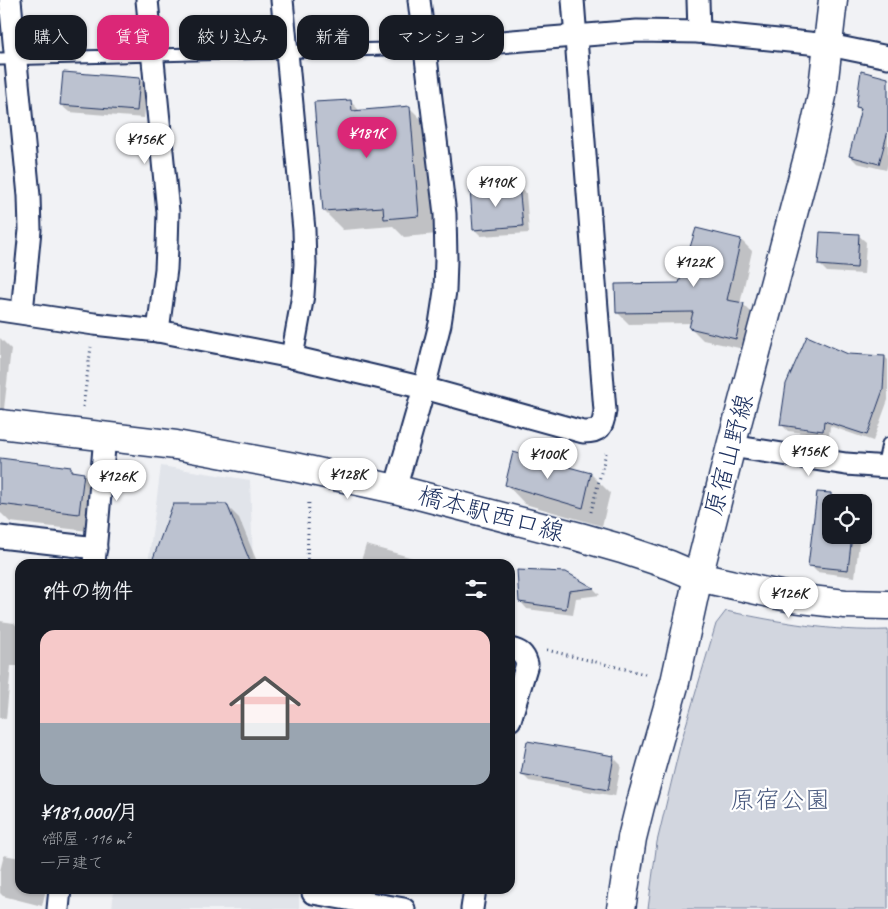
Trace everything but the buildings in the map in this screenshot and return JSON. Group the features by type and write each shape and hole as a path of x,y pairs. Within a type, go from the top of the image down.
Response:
{"street":[{"path":"10,0 8,59 29,205 30,230 22,312"},
{"path":"147,0 149,15"},
{"path":"282,0 283,15"},
{"path":"419,0 421,15"},
{"path":"0,310 158,331 292,357 424,388 583,432 592,432 598,429 604,422 605,411 573,0"},
{"path":"698,0 699,32"},
{"name":"原宿山野線","path":"621,909 632,838 675,682 698,577 731,446 810,150 822,96 833,0"},
{"path":"504,41 637,31 699,32 829,45 888,57"},
{"path":"287,51 304,230 305,264 303,295 292,357"},
{"path":"153,60 168,212 166,269 158,331"},
{"path":"395,489 440,324 444,291 446,258 445,214 426,60"},
{"name":"橋本駅西口線","path":"0,424 176,445 294,467 395,489 614,547 670,565 698,577 793,598 845,604 888,605"},
{"path":"0,537 95,556 104,436"},
{"path":"731,446 846,464 886,467"},
{"path":"515,704 527,664 518,653"},
{"path":"58,909 60,894"},
{"path":"472,909 474,894"},
{"path":"313,897 404,909"}],"lane":[{"path":"287,51 379,49"},
{"path":"8,59 97,57"},
{"path":"886,467 888,444"}],"path":[{"path":"83,412 94,324"},
{"path":"591,514 607,451"},
{"path":"307,559 309,496"},
{"path":"518,653 546,650 649,675 646,684"}],"shaded area":[{"path":"161,466 250,480 253,559 149,559"},
{"path":"114,894 299,894 299,909 112,909"}],"green space":[{"name":"原宿公園","path":"726,611 827,628 888,630 888,909 648,909 657,842 681,742 716,624"}]}
